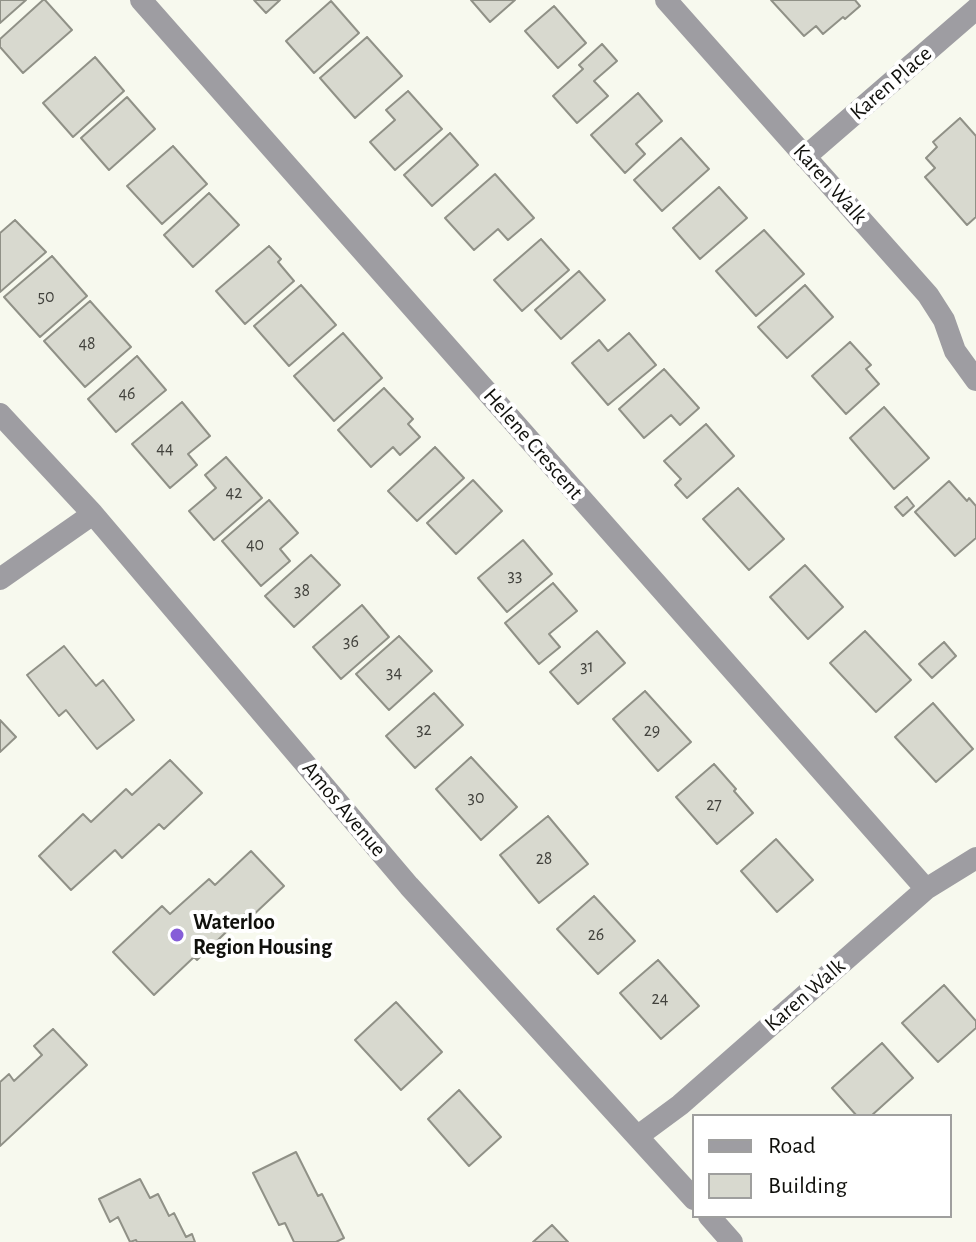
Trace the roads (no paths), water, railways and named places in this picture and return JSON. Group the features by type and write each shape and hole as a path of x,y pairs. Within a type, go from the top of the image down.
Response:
{"street":[{"name":"Helene Crescent","path":"141,0 926,889"},
{"name":"Karen Walk","path":"666,0 928,295 944,320 955,351 976,380"},
{"name":"Karen Place","path":"805,157 976,9"},
{"name":"Amos Avenue","path":"0,414 93,514 409,886 692,1197"},
{"path":"0,579 93,514"},
{"name":"Karen Walk","path":"638,1136 680,1105 926,889 976,858"},
{"path":"711,1218 732,1242"}],"place":[{"name":"Waterloo Region Housing","path":"177,935"}]}
